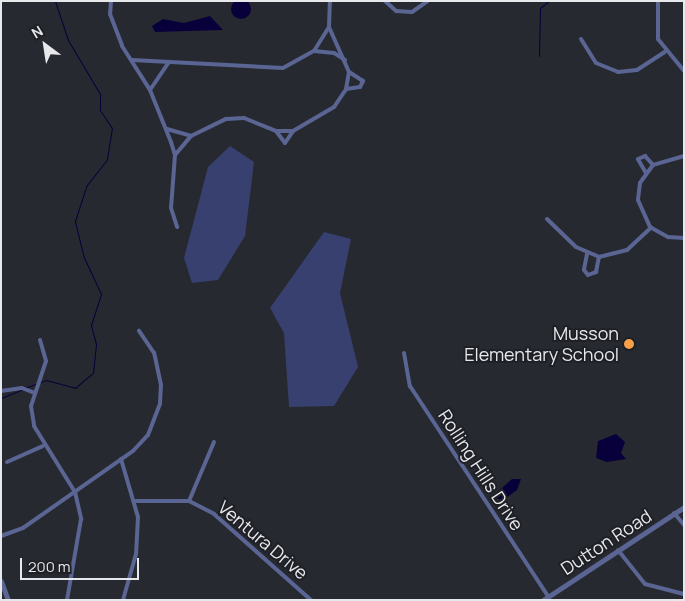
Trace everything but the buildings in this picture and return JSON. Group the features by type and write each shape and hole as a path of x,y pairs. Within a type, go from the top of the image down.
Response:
{"street":[{"path":"111,1 120,42 150,90 167,128 175,155 171,208 177,227"},
{"path":"276,131 285,143 293,131 334,107 346,89 349,72 329,27 330,1"},
{"path":"385,1 396,11 412,12 428,1"},
{"path":"658,1 655,25 665,52 684,71"},
{"path":"132,60 283,68 314,51 329,27"},
{"path":"581,39 596,63 618,72 637,70 665,52"},
{"path":"314,51 345,60"},
{"path":"150,90 169,62"},
{"path":"346,89 362,85 361,77 349,72"},
{"path":"175,155 191,136 235,117 276,131 293,131"},
{"path":"167,128 191,136"},
{"path":"646,173 638,158 645,156 653,165"},
{"path":"684,156 653,165 646,173 638,200 652,228 684,238"},
{"path":"547,219 587,254 599,257 628,250 652,228"},
{"path":"587,254 584,270 588,275 596,272 599,257"},
{"path":"1,536 22,528 75,492 121,459 148,435 160,404 159,368 139,331"},
{"path":"40,340 46,361 35,393 34,426 43,446 75,492 81,540 71,565 67,600"},
{"name":"Rolling Hills Drive","path":"404,353 410,386 545,598"},
{"path":"1,391 22,388 35,393"},
{"path":"136,500 188,501 214,442"},
{"path":"7,462 43,446"},
{"path":"121,459 136,500 136,554 123,600"},
{"name":"Ventura Drive","path":"188,501 236,531 311,600"},
{"name":"Dutton Road","path":"545,598 684,507"},
{"path":"674,513 684,525"},
{"path":"618,550 645,584 683,594 680,600"},
{"path":"1,582 8,600"}],"shaded area":[{"path":"241,-1 248,2 251,9 248,16 241,19 234,16 231,9 234,2"},
{"path":"210,16 223,30 155,32 152,26 163,19 184,23"},
{"path":"230,146 254,162 245,236 218,280 192,283 184,258 208,167"},
{"path":"324,232 351,239 340,293 358,367 334,406 289,407 284,333 270,308"},
{"path":"616,434 625,442 621,453 626,459 607,462 596,458 598,441"},
{"path":"512,479 521,479 517,490 503,500 492,497"}],"waterway":[{"path":"25,388 46,380 75,388 93,373 96,344 91,325 101,294 84,258 75,221 87,185 107,159 112,128 100,110 100,94 68,40 55,1"},
{"path":"539,56 540,8 549,1"},
{"path":"1,398 21,390"}],"place":[{"name":"Musson Elementary School","path":"629,344"}]}
